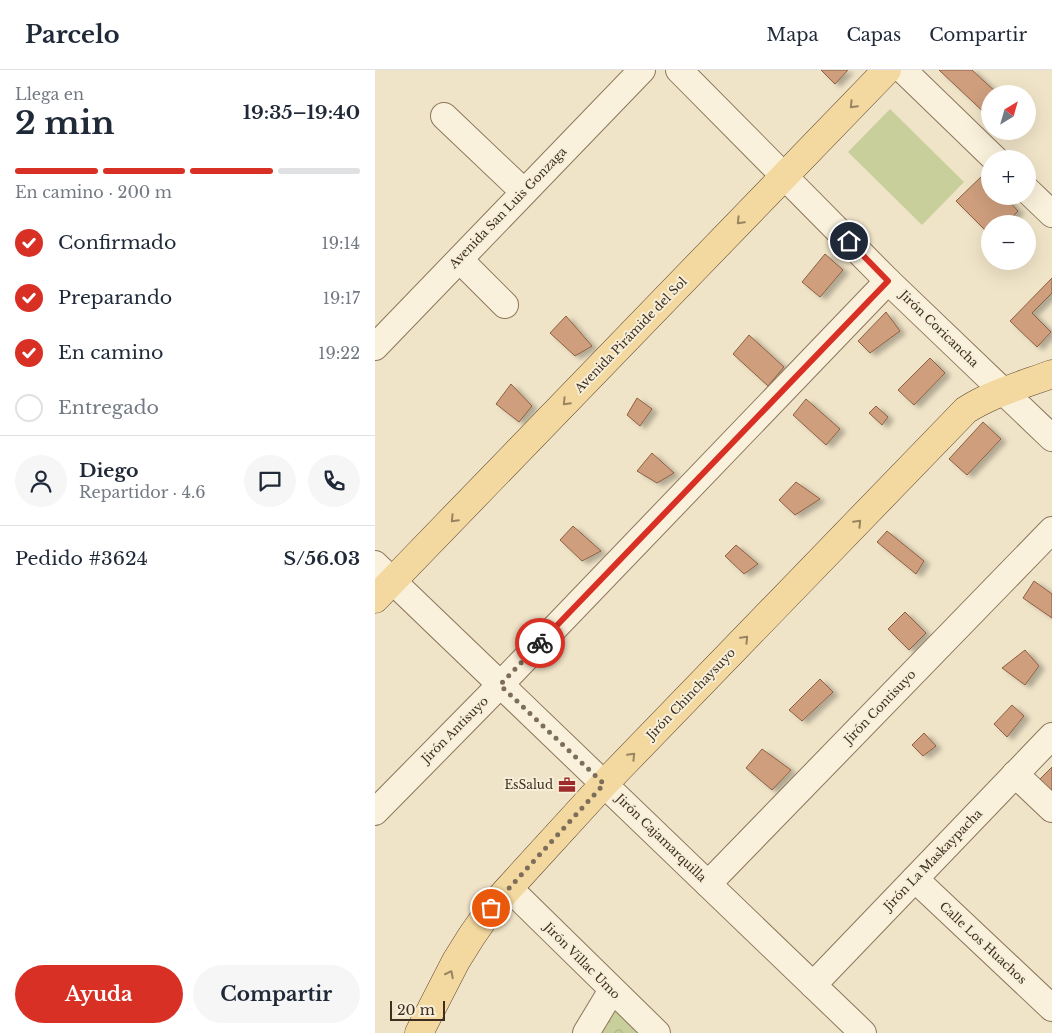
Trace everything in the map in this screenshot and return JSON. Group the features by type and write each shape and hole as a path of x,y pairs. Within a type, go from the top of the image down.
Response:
{"main road":[{"name":"Avenida Pirámide del Sol","path":"381,582 887,70"},
{"name":"Jirón Chinchaysuyo","path":"419,1033 457,961 491,908 604,784 966,410 983,399 1052,374"}],"street":[{"name":"Avenida San Luis Gonzaga","path":"375,347 642,70"},
{"name":"Jirón Coricancha","path":"679,70 888,281 1052,438"},
{"path":"903,70 986,150"},
{"path":"444,116 524,192"},
{"path":"1036,199 1052,214"},
{"path":"460,260 505,305"},
{"name":"Jirón Antisuyo","path":"375,812 500,685 888,281"},
{"name":"Jirón Contisuyo","path":"708,884 1052,530"},
{"name":"Jirón Cajamarquilla","path":"381,582 500,685 863,1033"},
{"name":"Jirón La Maskaypacha","path":"813,985 1052,736"},
{"path":"1015,774 1052,809"},
{"name":"Calle Los Huachos","path":"915,879 1052,1008"},
{"name":"Jirón Villac Umo","path":"509,888 657,1033"},
{"path":"586,1033 613,990"}],"green space":[{"path":"890,109 964,182 922,225 848,152"},
{"path":"614,1008 637,1033 592,1033"}],"building":[{"path":"821,70 848,70 835,84"},
{"path":"939,70 972,70 988,85 981,85 981,110"},
{"path":"981,177 981,205 1012,205 1018,211 1014,215 981,215 981,226 956,201"},
{"path":"825,254 843,270 820,297 802,282"},
{"path":"1052,278 1052,293 1032,313 1051,332 1037,347 1010,321"},
{"path":"886,312 900,331 870,353 858,341"},
{"path":"566,316 592,346 575,356 550,333"},
{"path":"749,335 784,367 768,386 733,354"},
{"path":"930,358 945,373 914,405 898,390"},
{"path":"511,384 532,406 519,422 496,404"},
{"path":"637,398 652,409 640,426 627,415"},
{"path":"806,399 840,429 826,445 793,415"},
{"path":"876,406 888,417 882,425 869,413"},
{"path":"983,422 1001,439 967,475 949,459"},
{"path":"652,453 674,473 657,483 637,471"},
{"path":"796,482 820,499 795,515 779,500"},
{"path":"573,526 601,551 582,561 560,540"},
{"path":"887,531 924,561 916,574 877,542"},
{"path":"736,545 758,564 744,574 725,556"},
{"path":"1034,581 1052,594 1052,618 1023,598"},
{"path":"905,612 926,633 909,650 888,629"},
{"path":"1025,650 1039,666 1025,685 1002,668"},
{"path":"820,679 833,692 802,721 789,710"},
{"path":"1012,705 1024,716 1007,737 994,724"},
{"path":"924,733 936,746 923,756 912,745"},
{"path":"762,749 791,770 772,790 746,768"},
{"path":"1052,767 1052,790 1051,790 1040,779"}],"way so far":[{"path":"491,908 604,784 500,685 540,643"}],"place":[{"name":"EsSalud","path":"567,785"}],"route":[{"path":"540,643 888,281 849,241"}]}
